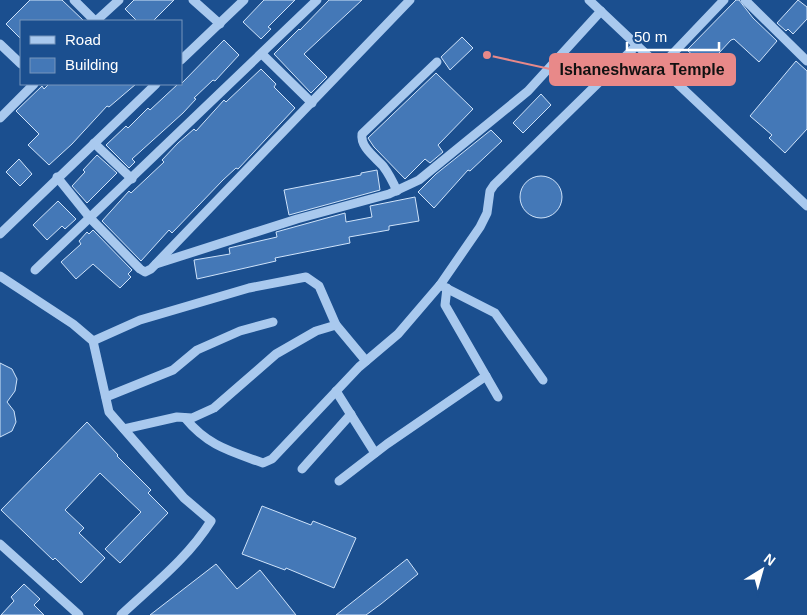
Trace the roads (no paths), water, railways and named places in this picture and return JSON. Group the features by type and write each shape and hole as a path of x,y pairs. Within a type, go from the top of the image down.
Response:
{"street":[{"path":"74,0 95,20"},
{"path":"97,20 119,0"},
{"path":"193,0 220,24"},
{"path":"182,59 244,0"},
{"path":"35,270 317,0"},
{"path":"57,177 90,218 140,270 145,272 156,264 410,0"},
{"path":"589,0 807,206"},
{"path":"660,66 724,0"},
{"path":"745,0 807,61"},
{"path":"156,264 297,219 397,191 419,180 528,91 601,11"},
{"path":"0,44 20,63"},
{"path":"185,418 198,433 222,448 263,463 268,462 366,361 398,334 444,287 480,227 486,213 490,191 494,184 637,45"},
{"path":"262,54 312,103"},
{"path":"397,191 382,166 366,148 361,139 362,134 437,62"},
{"path":"0,118 33,85"},
{"path":"0,234 57,177 155,85"},
{"path":"94,143 132,179"},
{"path":"0,276 73,324 93,341 109,412 184,498 211,521 196,544 178,564 121,615"},
{"path":"93,341 140,320 249,288 306,277 319,286 336,325 366,361"},
{"path":"444,287 445,305 498,397"},
{"path":"444,287 495,313 543,380"},
{"path":"106,397 173,370 197,350 240,331 273,322"},
{"path":"124,429 177,417 192,418 214,408 276,354 316,330 336,325"},
{"path":"339,481 375,453 486,376"},
{"path":"336,391 375,453"},
{"path":"302,469 351,414"},
{"path":"0,544 79,615"}],"place":[{"name":"Ishaneshwara Temple","path":"487,55"}]}
